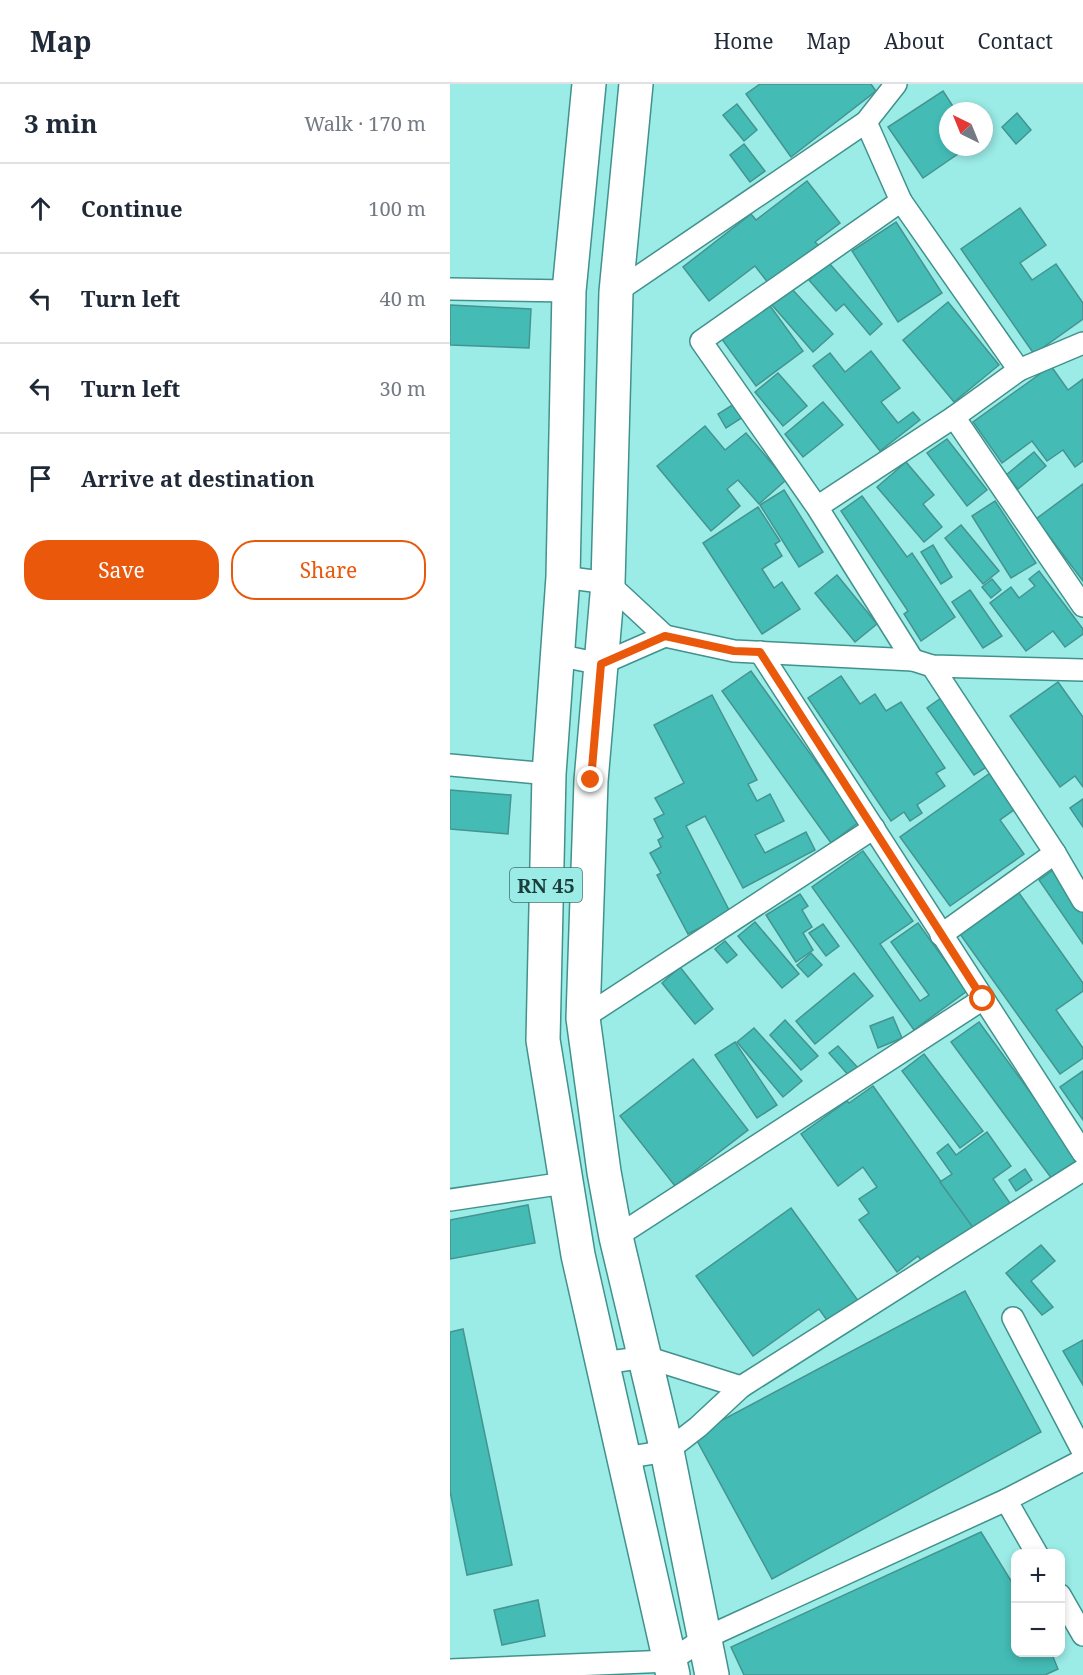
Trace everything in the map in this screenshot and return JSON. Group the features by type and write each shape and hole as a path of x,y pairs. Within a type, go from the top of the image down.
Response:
{"main road":[{"name":"RN 45","path":"589,84 569,291 563,577 549,774 543,1040 565,1183 671,1668"},
{"name":"RN 45","path":"636,84 616,292 608,583 591,780 583,1018 604,1172 616,1237 667,1451 712,1675"}],"street":[{"path":"616,292 866,122 896,84"},
{"path":"866,122 901,201 1019,370"},
{"path":"901,201 701,341 1055,853 1083,901"},
{"path":"450,289 569,291"},
{"path":"817,507 954,417 1019,370 1083,343"},
{"path":"954,417 1083,606"},
{"path":"563,577 608,583 665,636 734,651 1083,670"},
{"path":"557,655 601,664 665,636"},
{"path":"760,652 1083,1153"},
{"path":"450,765 549,774"},
{"path":"583,1018 874,828"},
{"path":"941,935 1055,853"},
{"path":"616,1237 983,999"},
{"path":"624,1458 667,1451 698,1427 741,1388 1083,1170"},
{"path":"450,1200 565,1183"},
{"path":"1013,1318 1083,1452"},
{"path":"603,1363 646,1357 741,1388"},
{"path":"450,1670 671,1668 705,1638 1006,1500 1083,1460"},
{"path":"1006,1500 1034,1549"},
{"path":"1065,1603 1083,1635"}],"building":[{"path":"760,84 871,84 876,91 791,157 746,94"},
{"path":"943,91 950,102 939,102 939,156 955,156 923,178 888,127"},
{"path":"737,104 757,130 744,141 723,115"},
{"path":"1017,113 1031,130 1016,144 1002,127"},
{"path":"744,144 765,171 750,182 730,155"},
{"path":"807,181 840,223 815,242 819,246 769,284 755,266 709,301 683,267 751,214 756,220"},
{"path":"1020,208 1046,245 1020,263 1032,280 1056,264 1083,303 1083,319 1034,354 961,249"},
{"path":"896,222 942,293 898,322 852,251"},
{"path":"829,263 882,324 870,335 844,304 836,311 809,280"},
{"path":"791,288 833,334 813,352 772,305"},
{"path":"948,302 999,365 954,402 903,340"},
{"path":"768,303 803,351 756,386 721,338"},
{"path":"450,305 531,309 529,348 450,345"},
{"path":"871,351 900,388 881,402 898,423 913,412 920,420 880,451 813,366 830,353 845,372"},
{"path":"1051,366 1068,390 1083,379 1083,461 1075,467 1063,450 1047,461 1032,441 1002,463 973,422"},
{"path":"778,373 807,406 783,426 755,392"},
{"path":"823,402 843,425 803,457 785,434"},
{"path":"734,404 743,417 726,428 718,414"},
{"path":"705,426 725,450 746,433 786,480 759,504 738,480 727,489 740,506 711,531 657,466"},
{"path":"947,439 987,490 967,506 927,453"},
{"path":"1034,452 1046,466 1018,489 1006,475"},
{"path":"906,462 934,495 923,504 942,527 924,542 877,487"},
{"path":"1083,484 1083,581 1036,519"},
{"path":"784,490 823,552 799,567 760,505"},
{"path":"862,496 907,557 912,553 955,617 921,641 904,614 908,611 841,511"},
{"path":"995,501 1036,563 1011,578 972,516"},
{"path":"758,507 780,541 775,544 782,556 762,569 774,588 782,582 800,609 762,634 703,543"},
{"path":"961,525 999,571 983,584 945,538"},
{"path":"933,545 952,577 941,584 921,552"},
{"path":"1039,571 1083,629 1083,634 1065,647 1053,631 1026,651 990,603 1011,587 1019,598 1035,586 1029,579"},
{"path":"837,575 877,624 855,642 815,593"},
{"path":"992,579 1001,590 991,598 982,587"},
{"path":"970,590 1002,636 983,648 952,602"},
{"path":"751,671 859,822 831,843 722,691"},
{"path":"841,676 860,704 875,694 886,711 901,702 945,768 936,773 945,786 917,805 922,813 910,821 904,812 891,821 808,698"},
{"path":"1058,682 1083,717 1083,787 1075,776 1060,787 1010,716"},
{"path":"948,693 996,761 974,775 927,708"},
{"path":"712,695 757,780 748,784 757,801 770,794 784,821 755,835 765,853 806,832 815,850 743,888 705,816 686,826 730,912 688,934 657,875 661,873 650,853 661,847 658,840 663,837 654,819 664,814 655,798 684,783 654,725"},
{"path":"1000,766 1025,802 1000,820 1024,854 950,906 900,837"},
{"path":"450,790 511,795 508,834 450,829"},
{"path":"1083,799 1083,827 1070,808"},
{"path":"863,851 913,921 880,944 920,1001 929,995 891,942 918,923 967,991 914,1030 812,887"},
{"path":"1067,860 1083,882 1083,944 1039,880"},
{"path":"1019,893 1083,983 1083,991 1056,1010 1083,1048 1083,1058 1060,1074 960,934"},
{"path":"800,894 808,906 802,910 812,927 803,933 813,950 796,962 766,915"},
{"path":"755,922 799,974 782,988 738,936"},
{"path":"823,924 839,946 826,956 809,933"},
{"path":"725,941 737,955 727,963 715,949"},
{"path":"811,953 822,965 808,977 797,965"},
{"path":"680,967 713,1009 695,1024 662,983"},
{"path":"854,973 873,996 815,1044 796,1021"},
{"path":"893,1017 902,1038 878,1048 870,1026"},
{"path":"785,1020 818,1056 801,1070 770,1035"},
{"path":"979,1022 1079,1159 1052,1179 951,1042"},
{"path":"754,1028 802,1081 783,1097 737,1042"},
{"path":"735,1042 777,1105 757,1118 715,1055"},
{"path":"838,1046 859,1069 850,1077 829,1053"},
{"path":"924,1054 983,1131 960,1148 902,1071"},
{"path":"693,1059 748,1130 675,1186 620,1116"},
{"path":"1083,1071 1083,1120 1060,1087"},
{"path":"873,1086 974,1228 924,1264 918,1256 897,1272 859,1220 869,1213 859,1199 877,1187 863,1167 838,1186 801,1134 847,1101 849,1103"},
{"path":"987,1132 1011,1166 993,1179 1010,1203 974,1229 940,1182 952,1174 937,1153 948,1144 956,1155"},
{"path":"1025,1169 1032,1180 1016,1191 1009,1180"},
{"path":"528,1205 535,1243 450,1259 450,1220"},
{"path":"791,1208 859,1302 829,1323 819,1309 753,1356 696,1276"},
{"path":"1041,1245 1055,1261 1031,1281 1053,1307 1042,1315 1006,1273"},
{"path":"965,1291 1041,1432 772,1579 694,1435"},
{"path":"463,1329 512,1565 467,1575 450,1491 450,1332"},
{"path":"1083,1340 1083,1385 1063,1351"},
{"path":"981,1532 1011,1581 1011,1657 1053,1657 1058,1669 1045,1675 744,1675 731,1647"},
{"path":"538,1600 545,1636 502,1645 494,1610"}],"route":[{"path":"591,780 601,664 665,636 734,651 760,652 983,999"}]}
